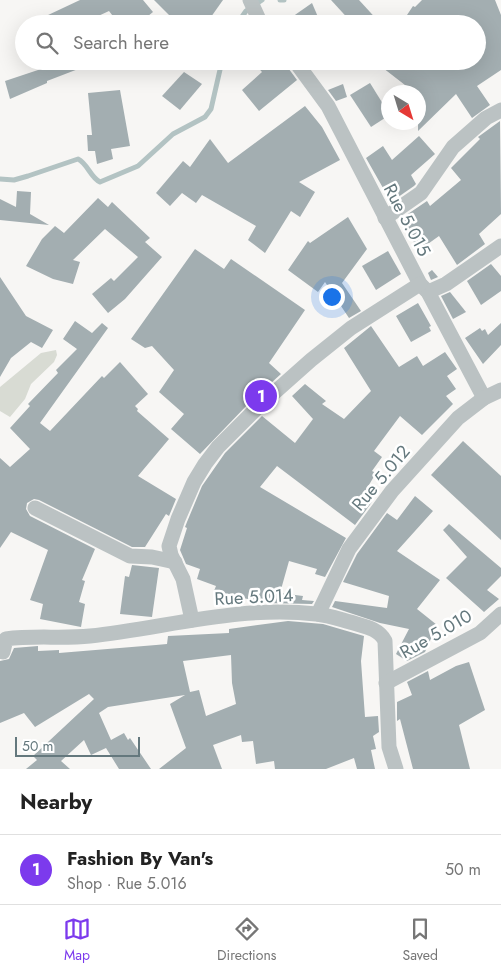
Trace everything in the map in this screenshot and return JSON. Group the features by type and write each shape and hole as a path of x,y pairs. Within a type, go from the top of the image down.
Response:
{"street":[{"path":"250,0 258,15"},
{"name":"Rue 5.015","path":"302,70 328,106 385,218 484,398"},
{"path":"385,218 421,193 453,147 486,118 501,110"},
{"path":"192,620 183,578 170,546 178,518 194,482 218,447 311,360 352,328 424,288 446,284 501,246"},
{"name":"Rue 5.012","path":"318,614 349,549 392,491 458,418 484,398 501,390"},
{"path":"35,508 130,556 152,557 175,562"},
{"name":"Rue 5.014","path":"1,650 6,639 27,636 88,636 192,620 267,612 318,614 360,625 377,631 382,636 384,642 389,747 396,769"},
{"name":"Rue 5.010","path":"386,683 480,633 501,614"}],"shaded area":[{"path":"56,350 57,355 54,362 31,384 25,399 10,417 0,411 0,387 41,353"}],"building":[{"path":"80,0 143,0 153,12 149,15 112,15 109,11 100,15 48,15"},
{"path":"154,0 223,0 212,15 169,15"},
{"path":"331,0 359,0 373,15 345,15"},
{"path":"422,0 495,0 501,15 501,70 477,86 490,105 472,118 456,94 426,123 426,85 405,85 386,70 486,70 486,15 407,15 413,6 415,7"},
{"path":"312,3 317,15 295,15"},
{"path":"38,70 76,70 47,81 47,83 10,99 5,81"},
{"path":"260,70 290,70 297,80 259,111 242,90 262,72"},
{"path":"184,72 202,84 180,110 162,96"},
{"path":"370,83 381,101 381,121 371,127 350,95"},
{"path":"343,84 347,97 336,101 328,90"},
{"path":"120,90 130,146 111,149 113,159 97,164 95,151 88,151 87,135 92,135 88,93"},
{"path":"305,106 322,127 340,160 299,182 315,192 300,217 291,211 265,253 248,240 256,226 202,195 196,203 182,193 170,206 156,193 183,161 190,167 210,139 228,163"},
{"path":"500,121 501,214 479,234 485,244 457,265 439,236 418,251 402,218 427,201 430,206 461,180 451,168 480,139 478,137"},
{"path":"419,136 435,154 411,175 416,184 391,202 366,158 383,146 392,160"},
{"path":"17,191 31,192 30,214 49,225 0,220 0,199 16,207"},
{"path":"98,198 108,207 112,202 150,238 145,242 162,257 125,299 108,313 92,294 111,278 114,281 138,257 105,229 73,260 80,262 73,284 53,279 26,266 42,239 55,226 64,233"},
{"path":"348,217 367,249 342,283 361,311 349,318 325,282 318,292 288,270 308,241 310,243"},
{"path":"195,249 224,269 231,259 305,310 269,363 281,374 251,401 200,454 171,429 184,414 159,392 174,370 152,346 145,348 131,339"},
{"path":"388,251 401,274 376,290 362,266"},
{"path":"491,264 501,276 501,291 481,305 467,281"},
{"path":"432,270 438,277 431,280 428,273"},
{"path":"0,277 26,316 53,330 42,348 31,342 11,358 0,377"},
{"path":"450,292 466,312 453,319 441,296"},
{"path":"418,303 431,326 429,327 431,331 411,342 396,316"},
{"path":"75,321 92,333 102,323 108,328 40,423 50,431 102,376 104,378 120,362 148,394 135,406 138,409 137,411 169,439 138,476 176,499 169,516 166,514 145,547 132,547 39,500 34,499 27,503 26,509 30,516 95,549 82,580 85,581 79,602 85,604 81,627 40,619 43,604 30,600 48,550 11,532 0,548 0,458 10,467 30,449 10,428 30,406 28,404 58,373 56,370 77,349 63,339"},
{"path":"501,323 501,345 483,364 465,338 480,328 482,331 485,329 488,335"},
{"path":"371,326 399,367 417,356 423,366 445,352 457,369 447,376 456,389 446,396 453,404 422,435 400,416 374,451 382,457 372,471 376,473 366,490 372,494 368,500 372,502 355,525 277,466 260,487 346,538 325,577 315,574 317,569 289,561 280,593 303,596 302,600 314,601 312,604 265,603 214,591 216,586 197,579 200,569 186,564 180,550 187,528 185,527 202,486 225,453 262,416 295,443 313,419 292,396 305,384 326,401 322,404 344,419 371,391 344,348"},
{"path":"463,441 501,476 501,540 431,475"},
{"path":"415,496 433,511 397,551 440,580 417,609 437,625 425,652 407,661 396,654 409,629 380,623 332,607 335,601 387,608 389,596 343,582 357,554 387,513 397,520"},
{"path":"449,524 501,568 501,576 487,590 499,599 484,612 446,578 467,557 443,530"},
{"path":"132,565 159,568 152,617 120,614 125,576 129,577"},
{"path":"288,621 323,624 364,636 361,661 365,717 378,716 379,732 373,736 376,749 371,750 375,769 357,769 354,758 326,769 275,769 274,761 256,764 253,741 242,742 241,735 213,745 222,769 159,769 186,748 170,704 185,695 108,707 99,713 111,740 124,733 128,740 130,738 151,769 119,769 106,748 91,755 84,740 61,761 70,769 26,769 37,760 33,756 94,699 89,694 35,727 24,713 0,723 0,661 9,659 14,648 38,646 38,651 59,650 59,653 156,645 167,644 168,636 229,633 229,629","holes":["231,655 232,683 236,704 206,716 199,690 190,692 183,661"]},
{"path":"469,662 485,710 459,725 470,769 413,769 400,719 397,721 397,702 412,695 407,682 428,671 430,680 456,666"}],"waterway":[{"path":"243,15 262,0"},
{"path":"0,179 14,180 78,159 100,182 138,166 173,134 205,117 211,109 220,70"}],"place":[{"name":"Fashion By Van's","path":"261,396"}]}
